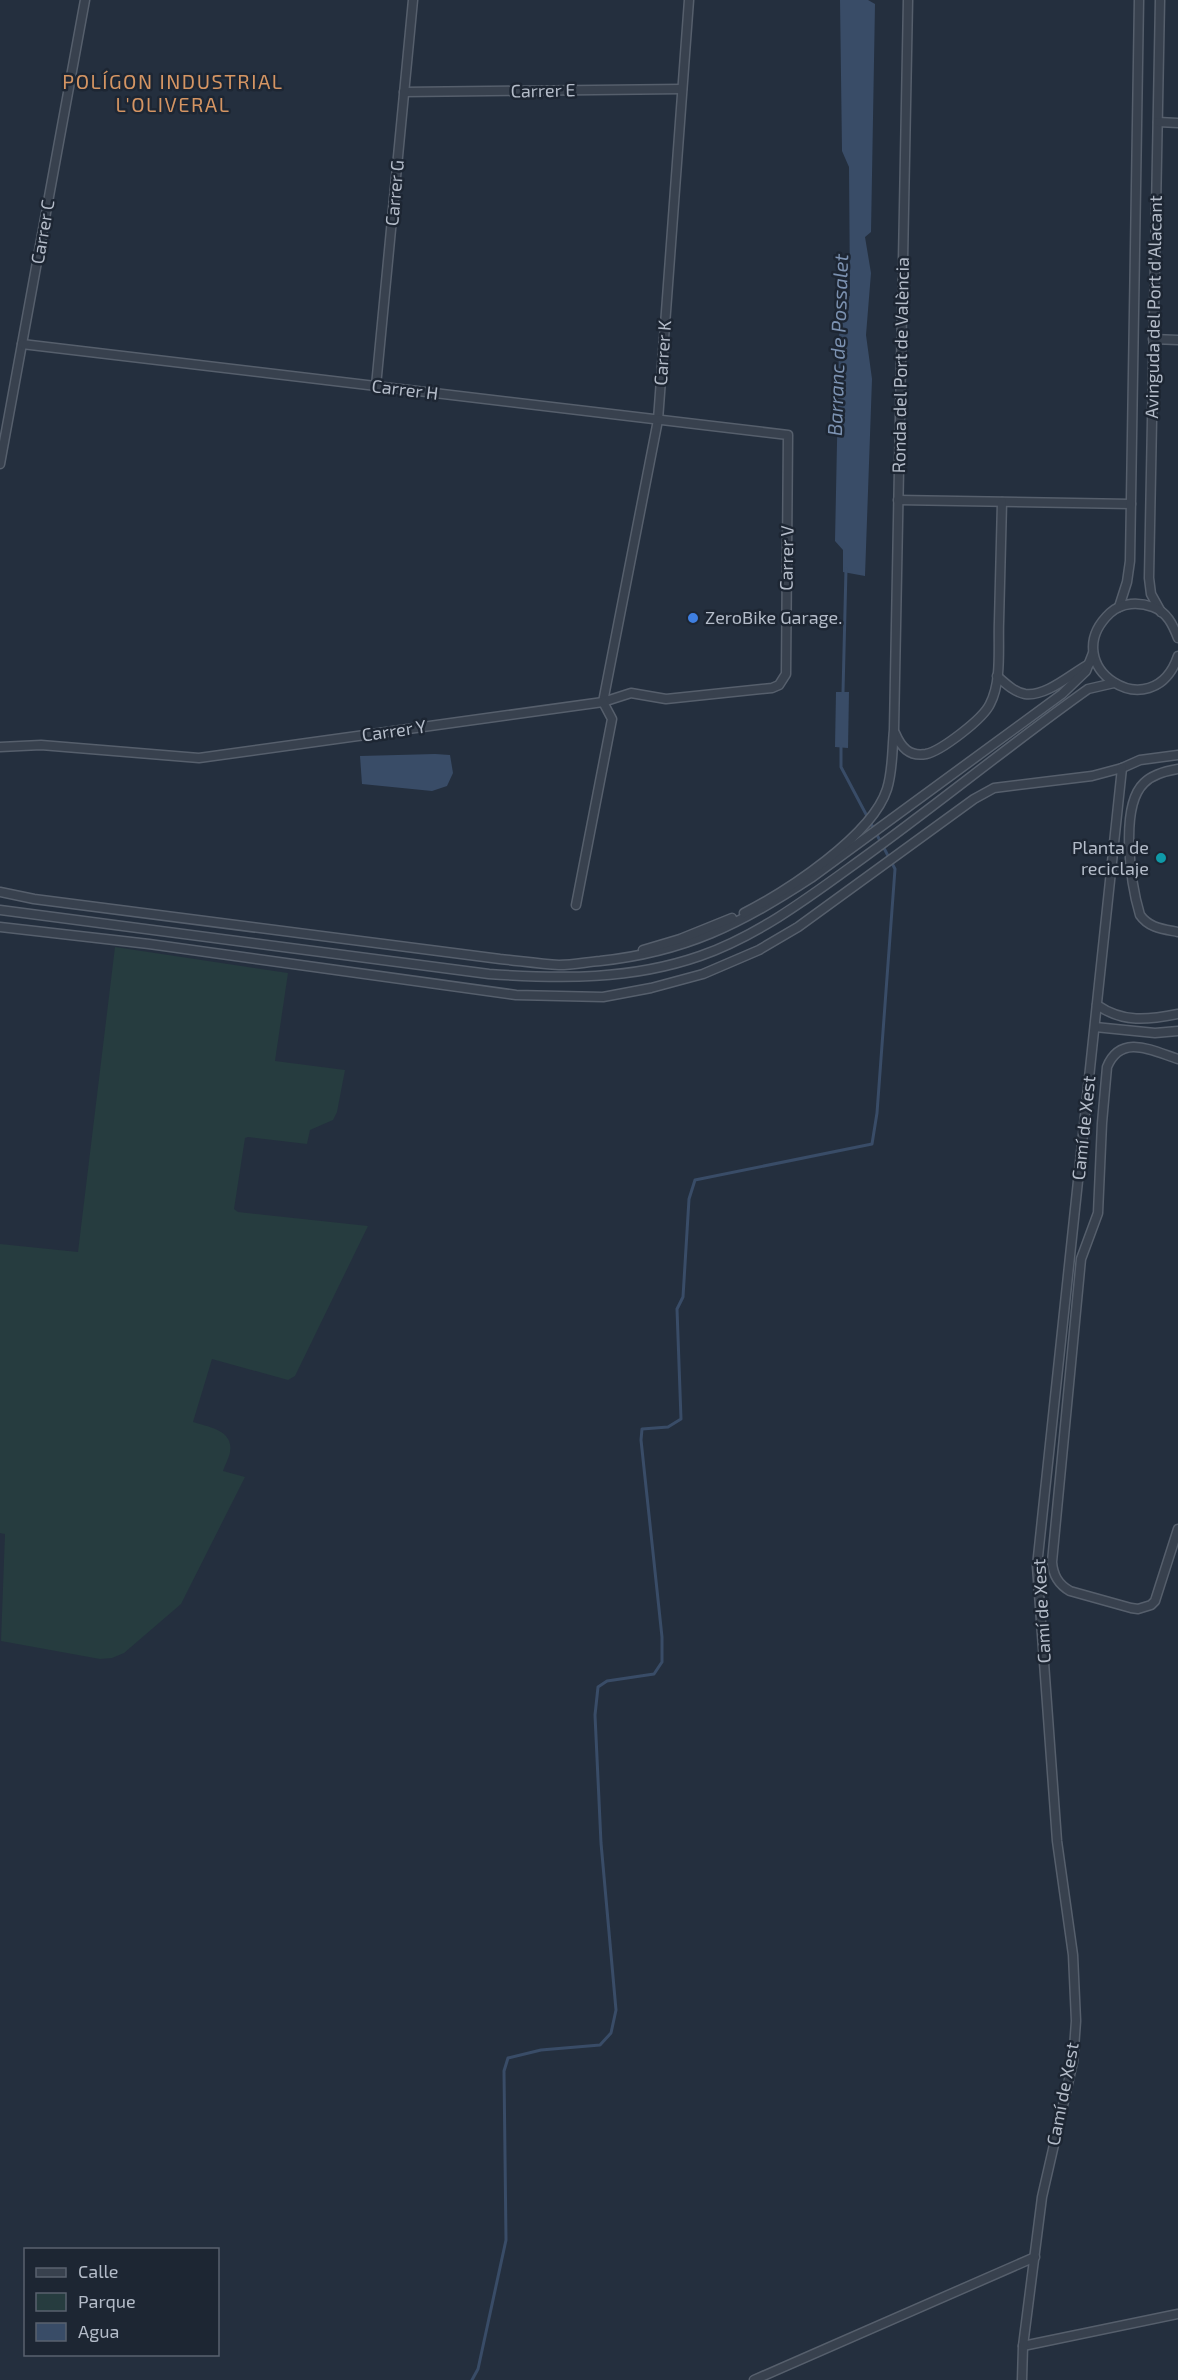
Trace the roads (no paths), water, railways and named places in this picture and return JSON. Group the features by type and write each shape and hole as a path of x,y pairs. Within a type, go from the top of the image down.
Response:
{"street":[{"name":"Carrer C","path":"0,464 2,443 85,0"},
{"name":"Carrer G","path":"376,386 413,0"},
{"name":"Carrer K","path":"603,702 658,420 689,0"},
{"name":"Ronda del Port de València","path":"608,960 717,926 749,910 815,868 859,832 875,812 886,790 894,730 908,0"},
{"name":"Avinguda del Port d'Alacant","path":"1119,607 1127,582 1130,561 1139,0"},
{"name":"Avinguda del Port d'Alacant","path":"1160,0 1149,578 1151,594 1161,612"},
{"name":"Carrer E","path":"404,93 682,89"},
{"path":"1158,122 1178,123"},
{"path":"1153,339 1178,340"},
{"name":"Carrer H","path":"22,344 788,435"},
{"name":"Carrer V","path":"783,681 786,674 788,435"},
{"path":"898,500 1131,504"},
{"path":"894,730 901,747 908,752 918,754 939,749 981,717 990,706 997,676 1002,502"},
{"path":"1177,660 1170,674 1150,688 1135,690 1122,688 1102,673 1094,653 1093,641 1101,622 1119,607 1136,603 1154,607 1175,623 1178,638"},
{"path":"0,892 34,899 560,965 664,951 702,938 769,906 811,878 1062,694 1086,672 1094,653"},
{"path":"997,676 1014,690 1032,694 1049,688 1089,664"},
{"name":"Carrer Y","path":"0,747 41,745 199,758 603,702 631,693 666,699 772,688 783,681"},
{"path":"0,910 489,974 591,978 635,972 701,956 741,938 788,912 922,815 1088,689 1114,683"},
{"path":"576,905 612,719 603,702"},
{"path":"0,927 161,946 516,995 603,997 651,988 703,974 759,950 798,927 974,799 994,788 1081,778 1122,768 1140,760 1178,755"},
{"name":"Camí de Xest","path":"1022,2380 1023,2346 1042,2197 1073,2062 1076,2020 1072,1955 1056,1841 1037,1566 1122,768"},
{"path":"1178,770 1156,774 1143,783 1134,797 1129,843 1140,915 1144,921 1154,927 1178,932"},
{"path":"1097,1005 1118,1017 1136,1020 1178,1014"},
{"path":"1095,1027 1155,1033 1178,1031"},
{"path":"1178,1059 1137,1047 1126,1047 1117,1052 1107,1067 1098,1214 1081,1259 1052,1562 1053,1572 1063,1587 1070,1591 1131,1608 1144,1608 1155,1601 1178,1529"},
{"path":"754,2380 1035,2257"},
{"path":"1023,2346 1178,2314"}],"water":[{"path":"840,0 868,0 875,4 871,232 865,237 871,273 866,335 872,379 865,576 843,572 843,550 835,541 840,297 850,296 849,167 842,151"},
{"path":"836,692 849,692 848,748 835,747"},
{"path":"450,755 453,773 447,786 432,791 362,784 360,756"}],"waterway":[{"name":"Barranc de Possalet","path":"843,692 846,569"},
{"path":"472,2380 478,2369 506,2240 504,2071 508,2058 541,2050 600,2045 611,2033 616,2010 601,1843 595,1715 598,1687 607,1681 654,1674 662,1662 662,1637 641,1440 642,1429 668,1427 681,1419 677,1309 683,1297 689,1199 695,1180 872,1144 877,1113 895,869 841,767 841,747"}],"place":[{"name":"ZeroBike Garage.","path":"693,618"},
{"name":"Planta de reciclaje","path":"1161,858"}],"district":[{"name":"POLÍGON INDUSTRIAL L'OLIVERAL","path":"173,94"}]}
